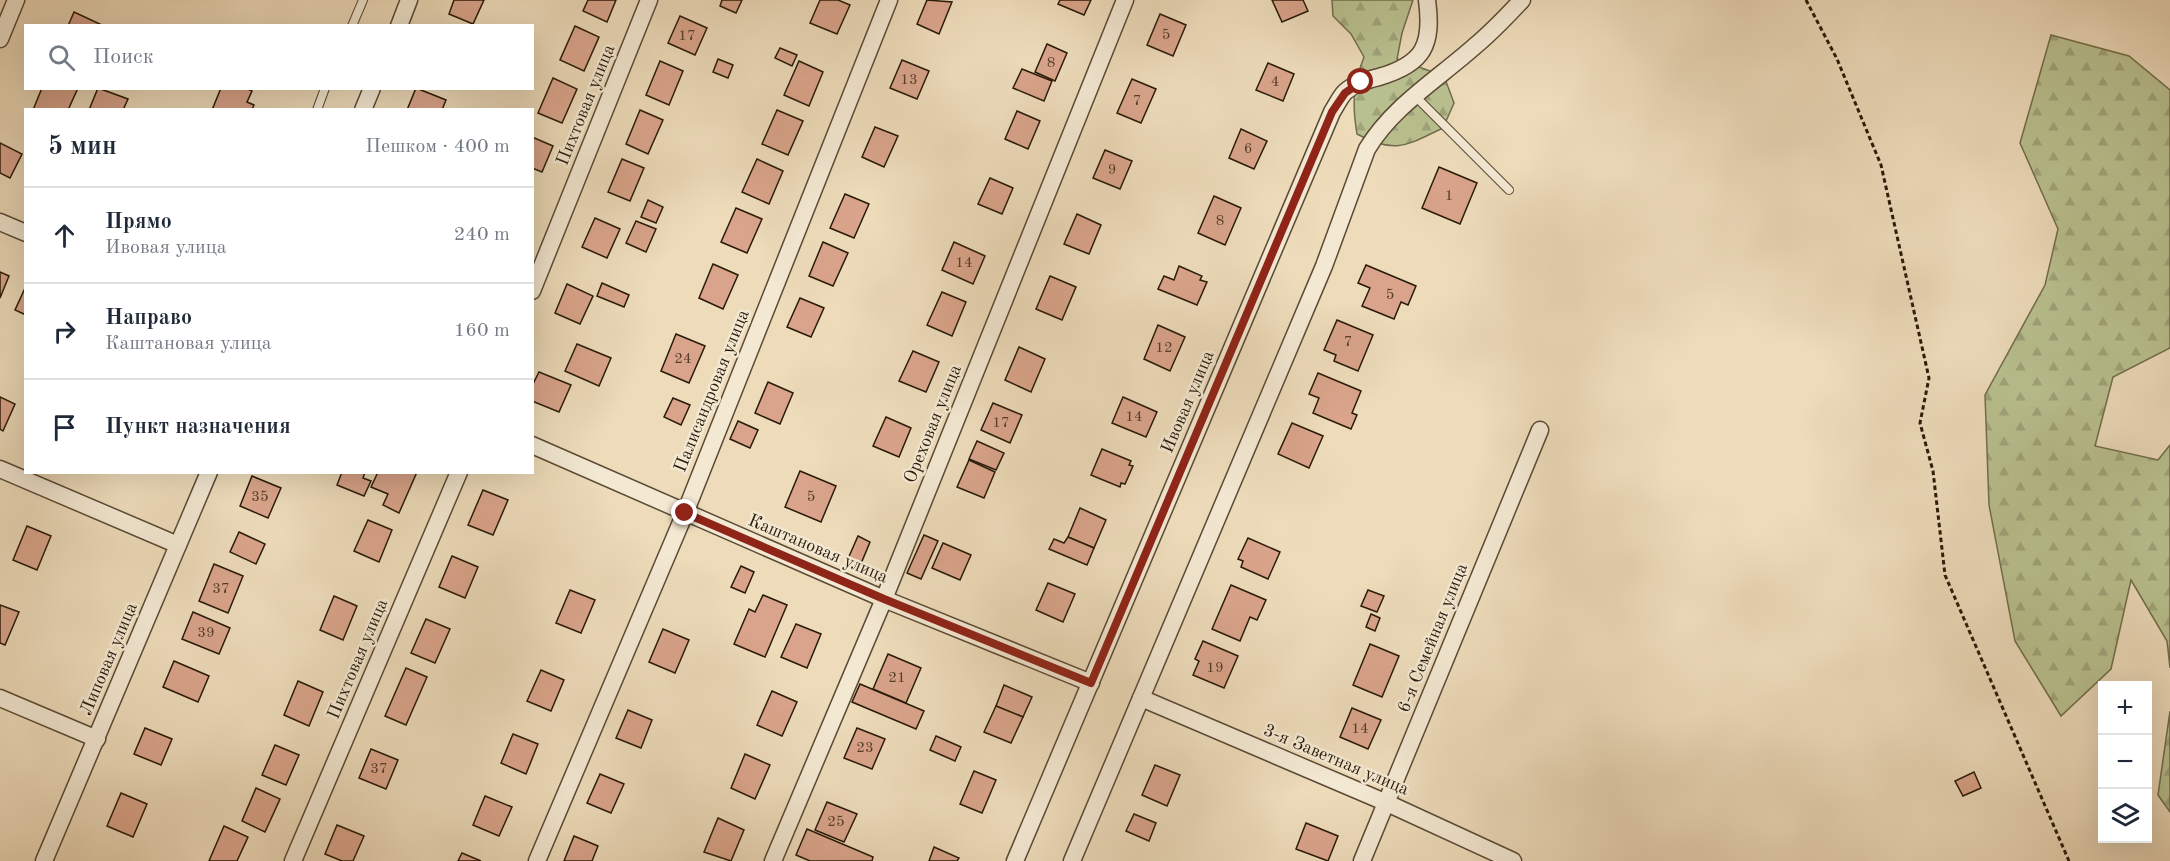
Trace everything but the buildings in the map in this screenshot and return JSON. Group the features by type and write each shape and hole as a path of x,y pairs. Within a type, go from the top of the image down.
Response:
{"street":[{"path":"0,39 16,0"},
{"path":"400,24 409,0"},
{"name":"Пихтовая улица","path":"534,286 649,0"},
{"name":"Палисандровая улица","path":"537,861 685,513 889,0"},
{"name":"Ореховая улица","path":"773,861 884,599 1125,0"},
{"name":"Ивовая улица","path":"1015,861 1332,112 1345,93 1361,82 1402,70 1416,60 1427,42 1430,26 1427,0"},
{"path":"1072,861 1324,266 1367,149 1377,132 1414,96 1475,46 1522,0"},
{"path":"364,108 371,90"},
{"path":"0,222 24,232"},
{"name":"6-я Семейная улица","path":"1362,861 1540,430"},
{"name":"Каштановая улица","path":"534,446 884,599 1091,683"},
{"path":"0,469 178,545"},
{"name":"Липовая улица","path":"44,861 208,474"},
{"name":"Пихтовая улица","path":"293,861 458,474"},
{"path":"0,698 97,739"},
{"name":"3-я Заветная улица","path":"1141,699 1387,803 1513,861"}],"lane":[{"path":"353,24 363,0"},
{"path":"317,108 325,90"},
{"path":"1414,96 1509,190"}],"path":[{"path":"1806,0 1837,59 1881,165 1929,378 1920,423 1933,471 1945,574 2069,861"}],"green space":[{"path":"1332,0 1413,0 1402,33 1397,59 1444,76 1454,103 1443,128 1410,143 1392,146 1357,134 1354,95 1364,57 1351,34 1333,16"},
{"path":"2051,35 2129,56 2170,90 2170,348 2113,377 2095,446 2158,460 2170,445 2170,668 2167,641 2131,580 2111,669 2061,716 2015,641 1989,505 1985,395 2045,285 2058,229 2020,143"},
{"path":"2170,711 2170,812 2158,795"}],"route":[{"path":"685,513 884,599 1091,683 1332,112 1345,93 1361,82"}]}
